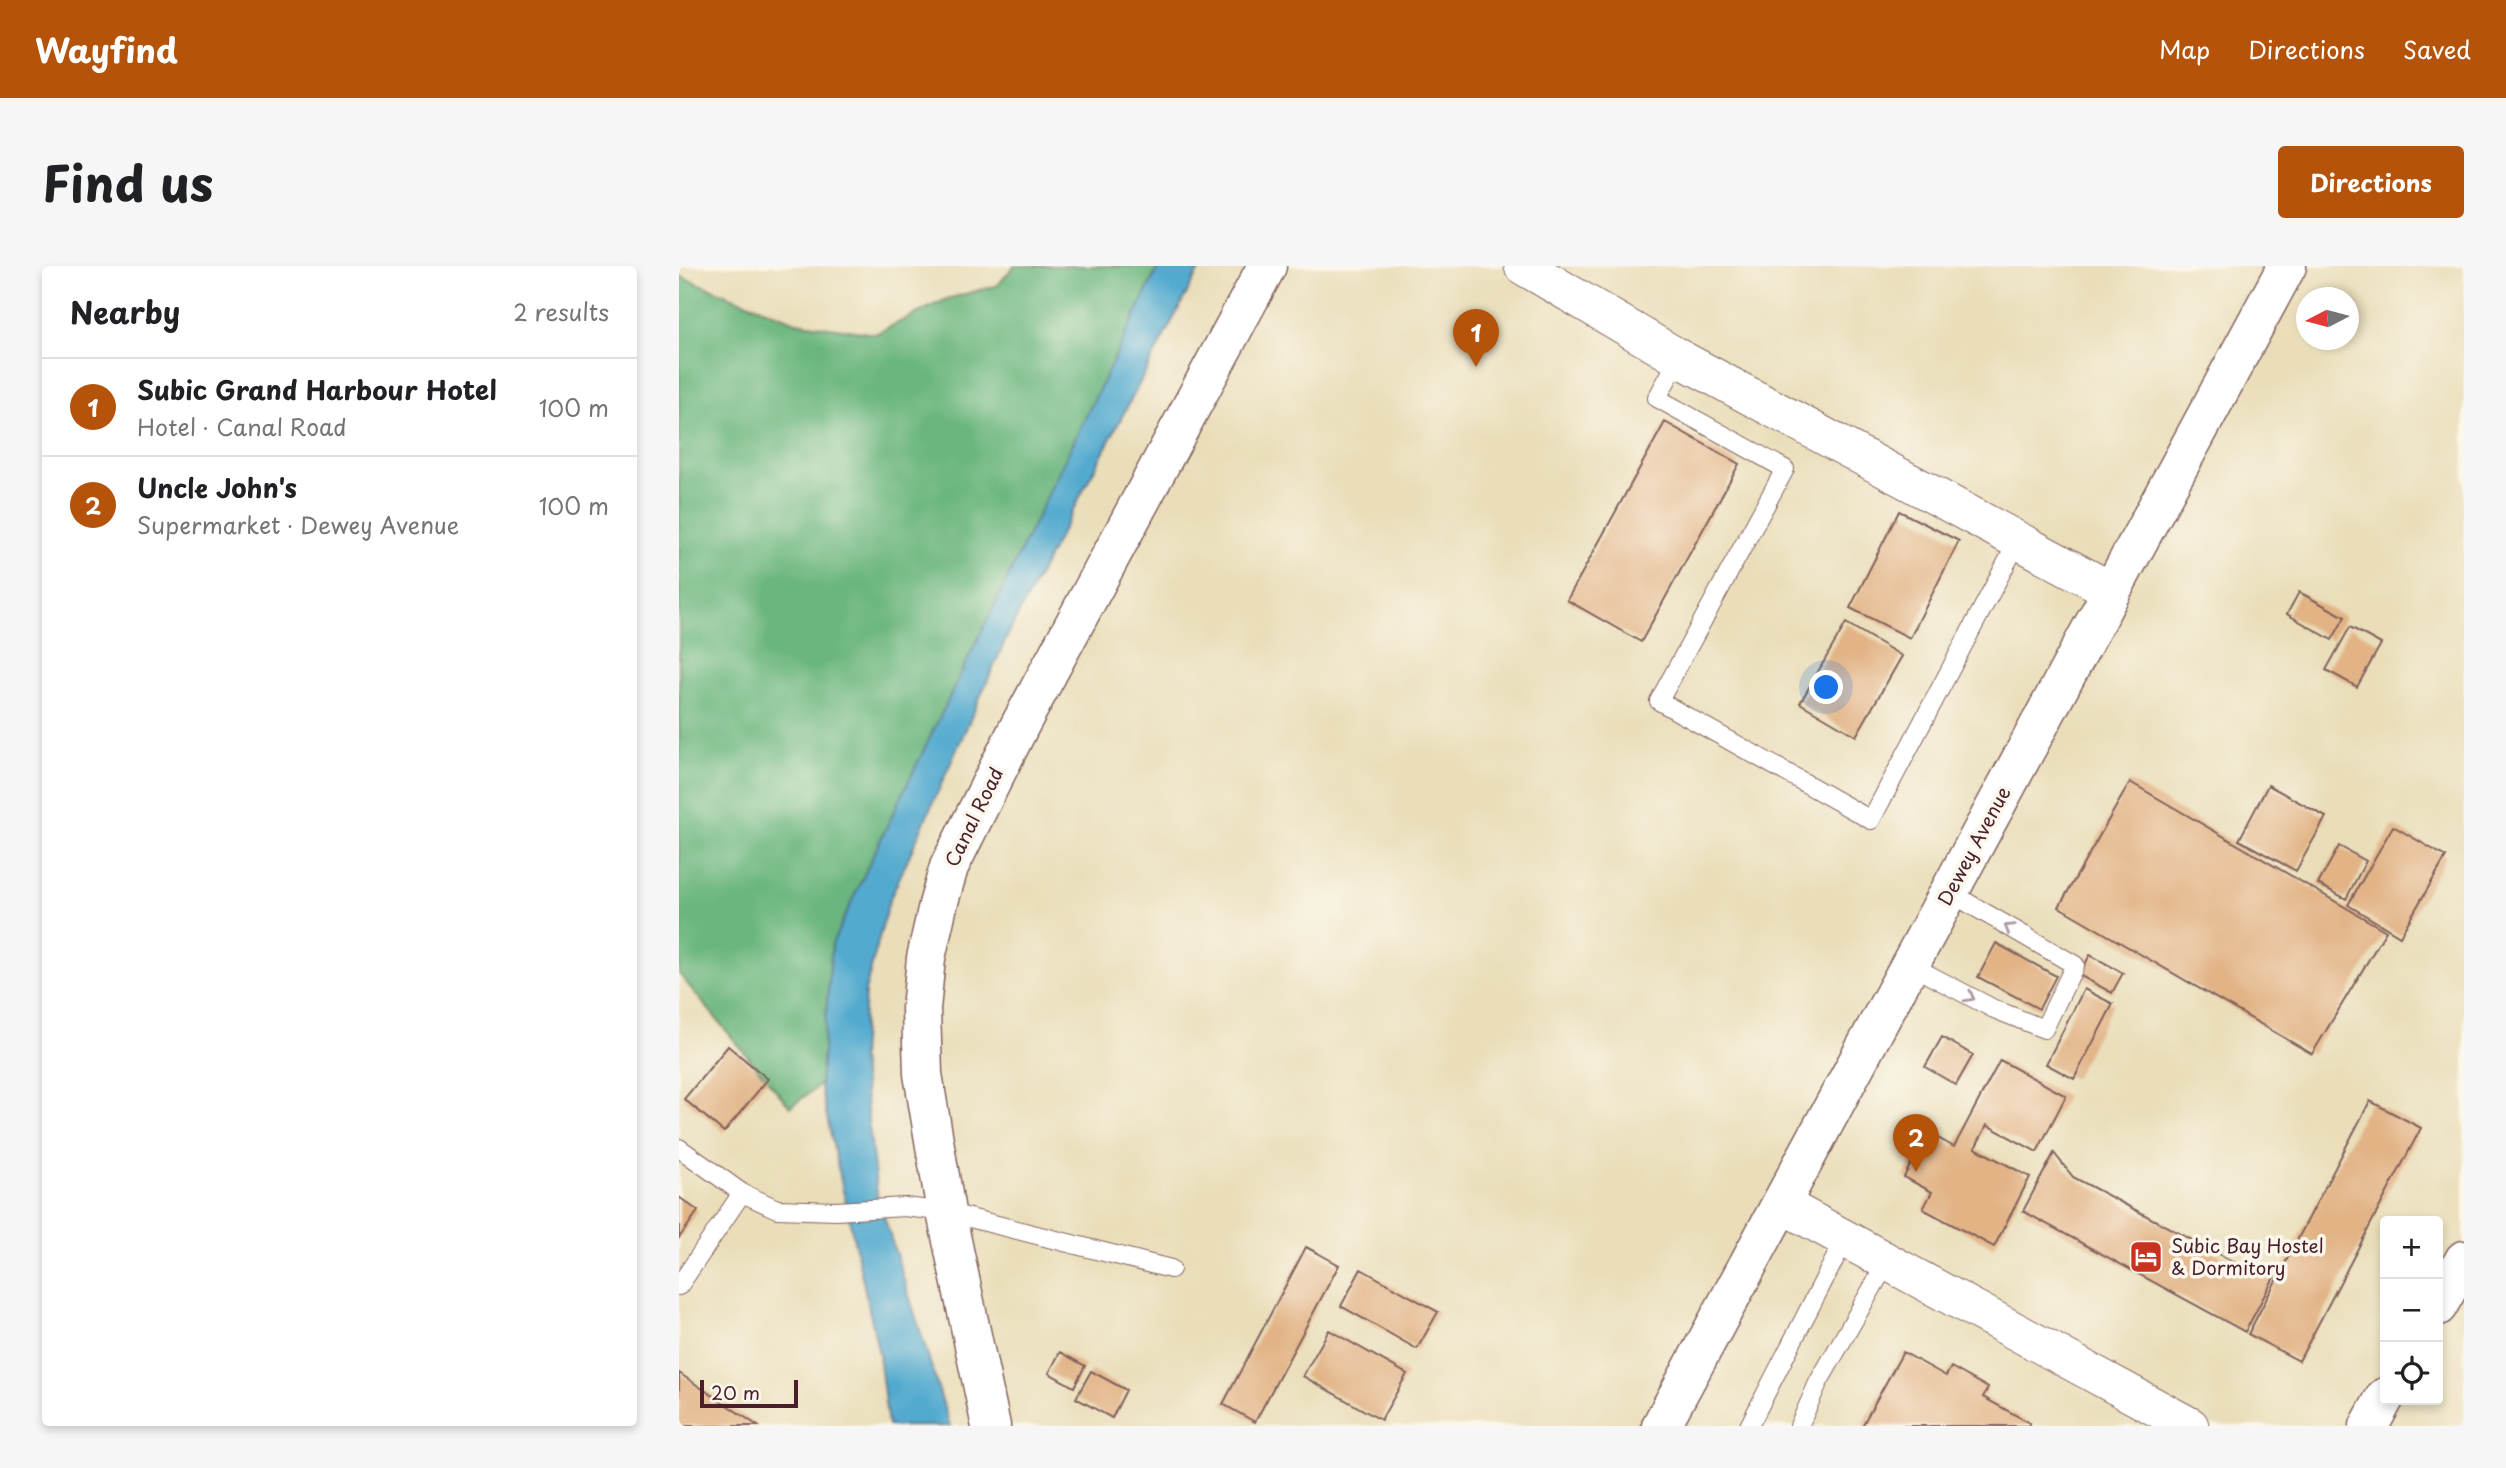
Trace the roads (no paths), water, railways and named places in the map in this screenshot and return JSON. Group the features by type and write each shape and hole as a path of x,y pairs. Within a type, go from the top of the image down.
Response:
{"main road":[{"name":"Canal Road","path":"991,1426 946,1212 923,1074 921,1019 926,958 937,905 949,867 1021,723 1268,266"},
{"name":"Dewey Avenue","path":"1661,1426 2287,266"},
{"path":"2443,1297 2464,1260"},
{"path":"2369,1426 2381,1405"}],"street":[{"path":"1523,266 1679,358 2112,591"},
{"path":"1781,1204 2190,1426"}],"lane":[{"path":"1679,358 1657,398 1785,469 1659,701 1871,820 2018,541"},
{"path":"1910,965 1994,1009 2044,1029 2075,965 1949,892"},
{"path":"679,1148 742,1193 777,1209 836,1211 905,1207 946,1212 1171,1269"},
{"path":"679,1286 742,1193"},
{"path":"1749,1426 1845,1239"},
{"path":"1799,1426 1818,1383 1887,1262"}],"water":[{"path":"1159,266 1201,266 1010,630 889,901 865,991 861,1058 877,1194 950,1426 888,1426 879,1354 820,1085 832,944"}],"place":[{"name":"Subic Grand Harbour Hotel","path":"1476,367"},
{"name":"Uncle John's","path":"1916,1172"},
{"name":"Subic Bay Hostel & Dormitory","path":"2146,1257"}]}
